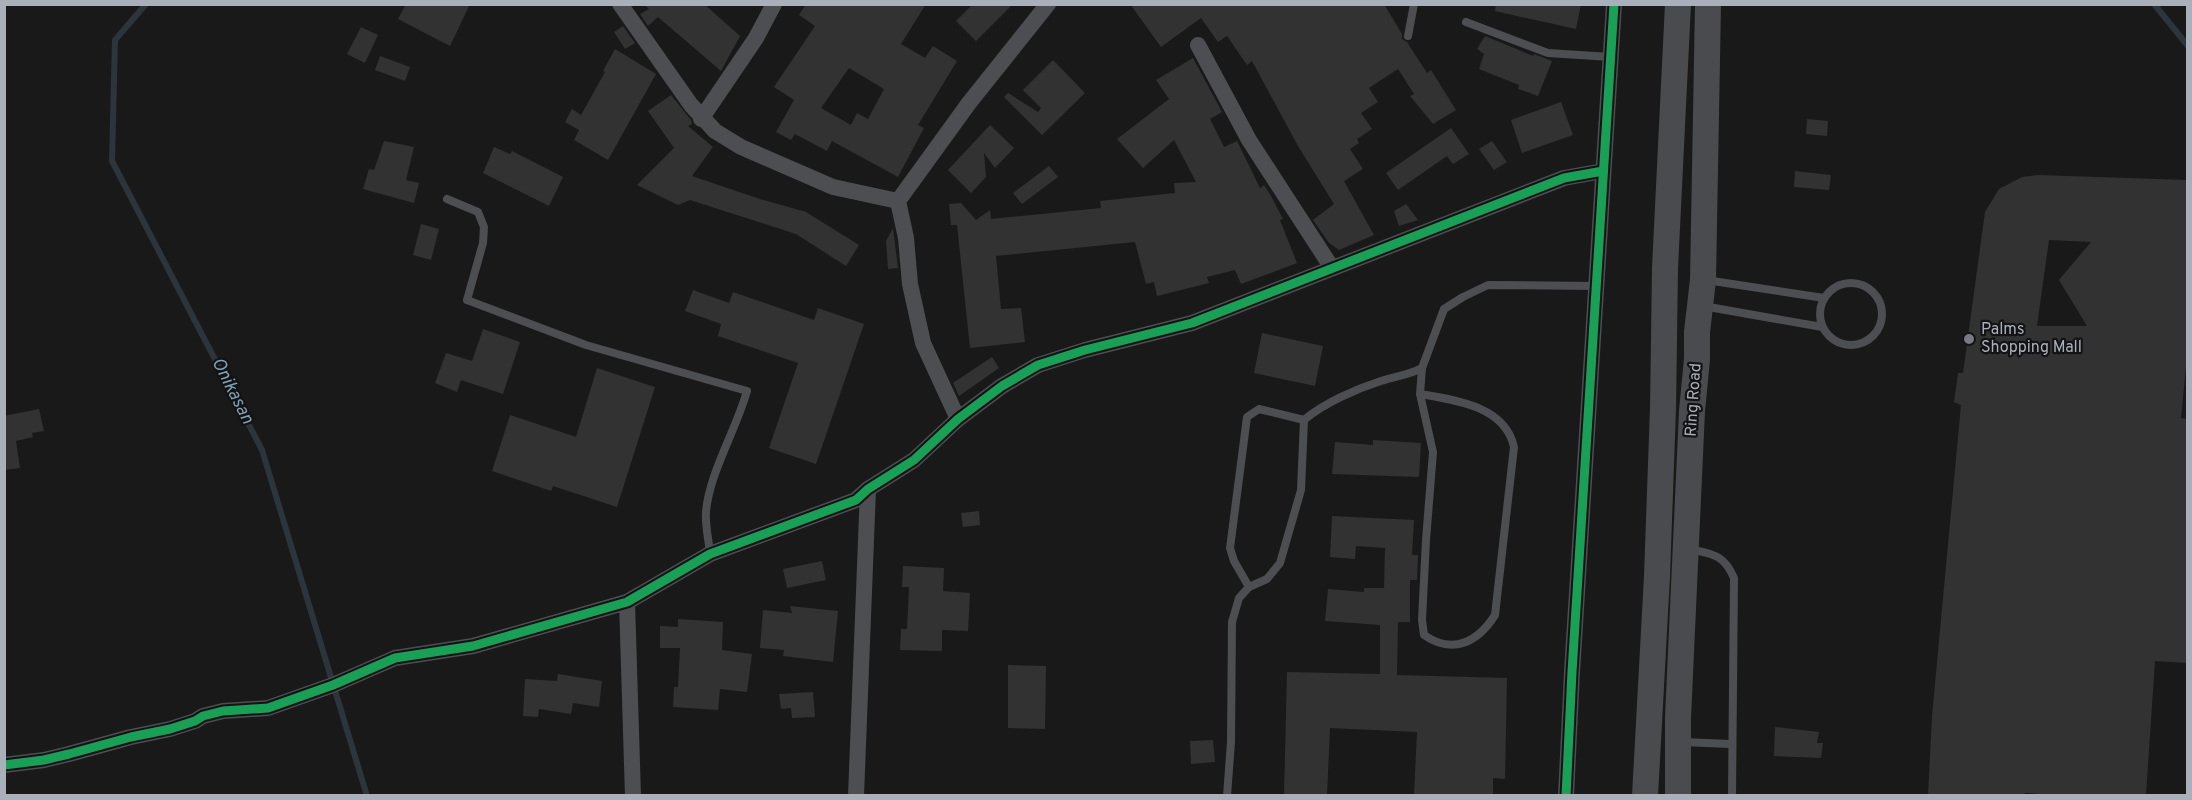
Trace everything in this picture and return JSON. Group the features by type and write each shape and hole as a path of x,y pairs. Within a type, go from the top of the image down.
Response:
{"main road":[{"name":"Ring Road","path":"1645,795 1657,576 1664,408 1665,268 1678,4"},
{"name":"Ring Road","path":"1677,795 1692,411 1697,359 1696,332 1703,279 1708,4"}],"street":[{"path":"620,4 701,119 715,131 741,147 833,187 898,201"},
{"path":"701,119 756,38 774,4"},
{"path":"958,419 923,343 910,284 906,238 898,201 969,103 1048,4"},
{"path":"1566,795 1614,4"},
{"path":"1198,45 1249,140 1332,268"},
{"path":"4,765 69,754 170,729 223,711 268,708 333,685 395,658 473,646 627,602 710,555 856,500 868,489 914,460 958,419 1002,386 1038,365 1085,350 1192,322 1564,178 1603,171"},
{"path":"856,795 868,489"},
{"path":"627,602 633,795"}],"lane":[{"path":"1408,36 1414,4"},
{"path":"1466,22 1548,53 1611,57"},
{"path":"447,199 478,212 484,227 483,243 467,300 586,345 747,391 740,416 711,486 706,513 710,555"},
{"path":"1703,279 1824,298"},
{"path":"1844,283 1857,283 1869,288 1878,298 1882,311 1881,324 1874,336 1863,343 1850,345 1837,342 1828,336 1822,327 1820,317 1824,298 1832,288 1844,283"},
{"path":"1420,394 1451,400 1493,416 1509,431 1514,447 1495,615 1476,637 1460,644 1442,644 1424,635 1422,620 1425,540 1433,452 1420,394 1422,368 1444,309 1462,297 1488,285 1596,286"},
{"path":"1700,306 1822,327"},
{"path":"1227,795 1232,742 1232,622 1239,598 1249,587 1267,579 1280,564 1301,490 1304,420 1319,408 1381,381 1422,368"},
{"path":"1249,587 1230,549 1247,417 1259,409 1304,420"},
{"path":"1687,548 1717,555 1731,570 1734,578 1732,795"},
{"path":"1678,741 1731,744"}],"building":[{"path":"406,4 470,4 450,46 398,19"},
{"path":"644,4 704,4 740,36 721,71 658,17 648,26 640,14 649,9"},
{"path":"806,4 926,4 901,44 925,58 933,46 957,61 918,125 924,128 898,177 832,141 827,151 795,134 791,140 776,132 794,100 774,87 815,26 799,15","holes":["849,68 884,89 868,119 857,113 851,125 821,108"]},
{"path":"973,4 1013,4 976,41 956,21"},
{"path":"1130,4 1384,4 1402,34 1402,39 1407,42 1427,73 1431,70 1456,110 1433,124 1410,96 1414,94 1398,69 1369,88 1378,102 1361,113 1372,129 1357,139 1359,143 1350,149 1363,169 1344,181 1374,235 1339,250 1329,243 1313,220 1334,204 1298,146 1252,61 1247,65 1227,36 1218,42 1201,18 1161,47"},
{"path":"1496,4 1581,4 1576,29 1495,11"},
{"path":"623,26 635,43 625,49 614,32"},
{"path":"361,27 378,35 365,63 347,54"},
{"path":"1485,36 1533,56 1534,54 1552,61 1538,96 1518,89 1519,85 1479,69 1484,54 1477,49"},
{"path":"615,49 656,74 608,160 574,140 579,130 565,122 572,109 581,115"},
{"path":"380,56 410,67 405,81 375,70"},
{"path":"1193,58 1222,112 1210,119 1224,147 1237,141 1260,188 1264,185 1283,219 1280,220 1297,263 1241,284 1235,270 1207,277 1209,283 1157,296 1154,282 1146,284 1135,242 996,256 1001,309 1021,308 1025,342 970,348 957,225 951,225 949,204 961,203 976,220 990,210 991,219 1101,208 1100,201 1175,193 1174,183 1196,182 1174,140 1143,168 1117,139 1169,99 1156,80"},
{"path":"1053,60 1085,93 1042,135 1004,97 1008,93 1038,112 1041,108 1023,90"},
{"path":"671,95 691,120 692,124 688,126 713,147 692,176 806,212 859,245 846,266 796,234 690,200 678,205 637,185 674,148 648,111"},
{"path":"1561,102 1573,135 1522,153 1511,120"},
{"path":"1807,119 1828,121 1827,136 1806,134"},
{"path":"990,125 1014,148 995,168 984,153 986,177 971,193 948,170"},
{"path":"1451,128 1469,154 1453,164 1447,156 1398,190 1386,173"},
{"path":"384,141 414,147 406,180 419,183 414,203 363,189 369,169 374,170"},
{"path":"1492,141 1507,162 1494,170 1479,149"},
{"path":"494,147 510,154 512,151 563,177 549,206 483,173"},
{"path":"1049,166 1058,177 1022,204 1013,193"},
{"path":"1795,171 1831,175 1829,190 1794,187"},
{"path":"2038,175 2187,180 2187,356 2181,418 2187,419 2187,663 2155,661 2146,795 2025,793 2024,795 1928,795 1932,716 1961,405 1954,402 1958,373 1963,373 1985,212 1999,189 2022,177","holes":["2049,240 2091,242 2059,280 2087,326 2037,326"]},
{"path":"1406,204 1418,220 1399,226 1394,211"},
{"path":"421,224 439,229 431,260 413,255"},
{"path":"893,228 898,268 888,269 886,241"},
{"path":"693,290 729,303 733,292 814,320 818,308 864,324 816,464 769,448 798,363 718,336 721,324 685,311"},
{"path":"483,329 520,342 503,394 461,380 457,392 435,383 446,353 472,361"},
{"path":"1262,333 1323,346 1315,386 1254,373"},
{"path":"992,357 999,368 959,396 953,383"},
{"path":"597,368 655,387 617,507 553,486 551,491 492,471 510,415 576,437"},
{"path":"39,409 44,431 32,433 33,437 16,441 20,468 4,470 4,416"},
{"path":"1373,440 1421,443 1419,477 1332,474 1335,442 1373,445"},
{"path":"979,511 980,525 963,527 961,513"},
{"path":"1332,516 1414,520 1412,555 1418,555 1417,580 1410,580 1410,622 1398,622 1397,675 1507,678 1505,779 1493,778 1493,795 1414,795 1417,732 1330,728 1327,795 1284,795 1287,672 1380,674 1380,625 1325,621 1328,589 1364,592 1364,588 1384,588 1385,548 1356,546 1355,559 1330,557"},
{"path":"822,561 826,580 787,588 783,569"},
{"path":"903,566 944,568 943,591 970,593 968,631 942,630 942,651 900,650 901,629 907,629 909,587 902,587"},
{"path":"790,606 838,611 833,662 783,656 784,650 760,648 763,610 792,613"},
{"path":"678,619 723,622 722,650 752,654 747,692 720,689 718,710 673,707 674,687 678,687 680,648 660,648 660,626 678,627"},
{"path":"1008,665 1046,666 1045,729 1008,728"},
{"path":"558,674 602,681 599,707 573,703 571,714 539,709 538,717 523,716 525,679 557,681"},
{"path":"813,692 815,717 792,718 791,708 781,709 779,694"},
{"path":"1775,727 1819,732 1817,743 1823,743 1821,758 1774,756"},
{"path":"1213,740 1215,762 1191,764 1190,741"}],"waterway":[{"name":"Onikasan","path":"146,4 115,40 112,161 262,450 367,796"},
{"path":"2154,4 2188,46"}],"cycle path":[{"path":"1566,796 1614,4"},
{"path":"4,765 69,754 170,729 223,711 268,708 333,685 395,658 473,646 627,602 710,554 856,500 868,489 914,460 958,419 1002,386 1038,365 1085,350 1192,323 1564,178 1603,171"}],"place":[{"name":"Palms Shopping Mall","path":"1969,339"}]}
